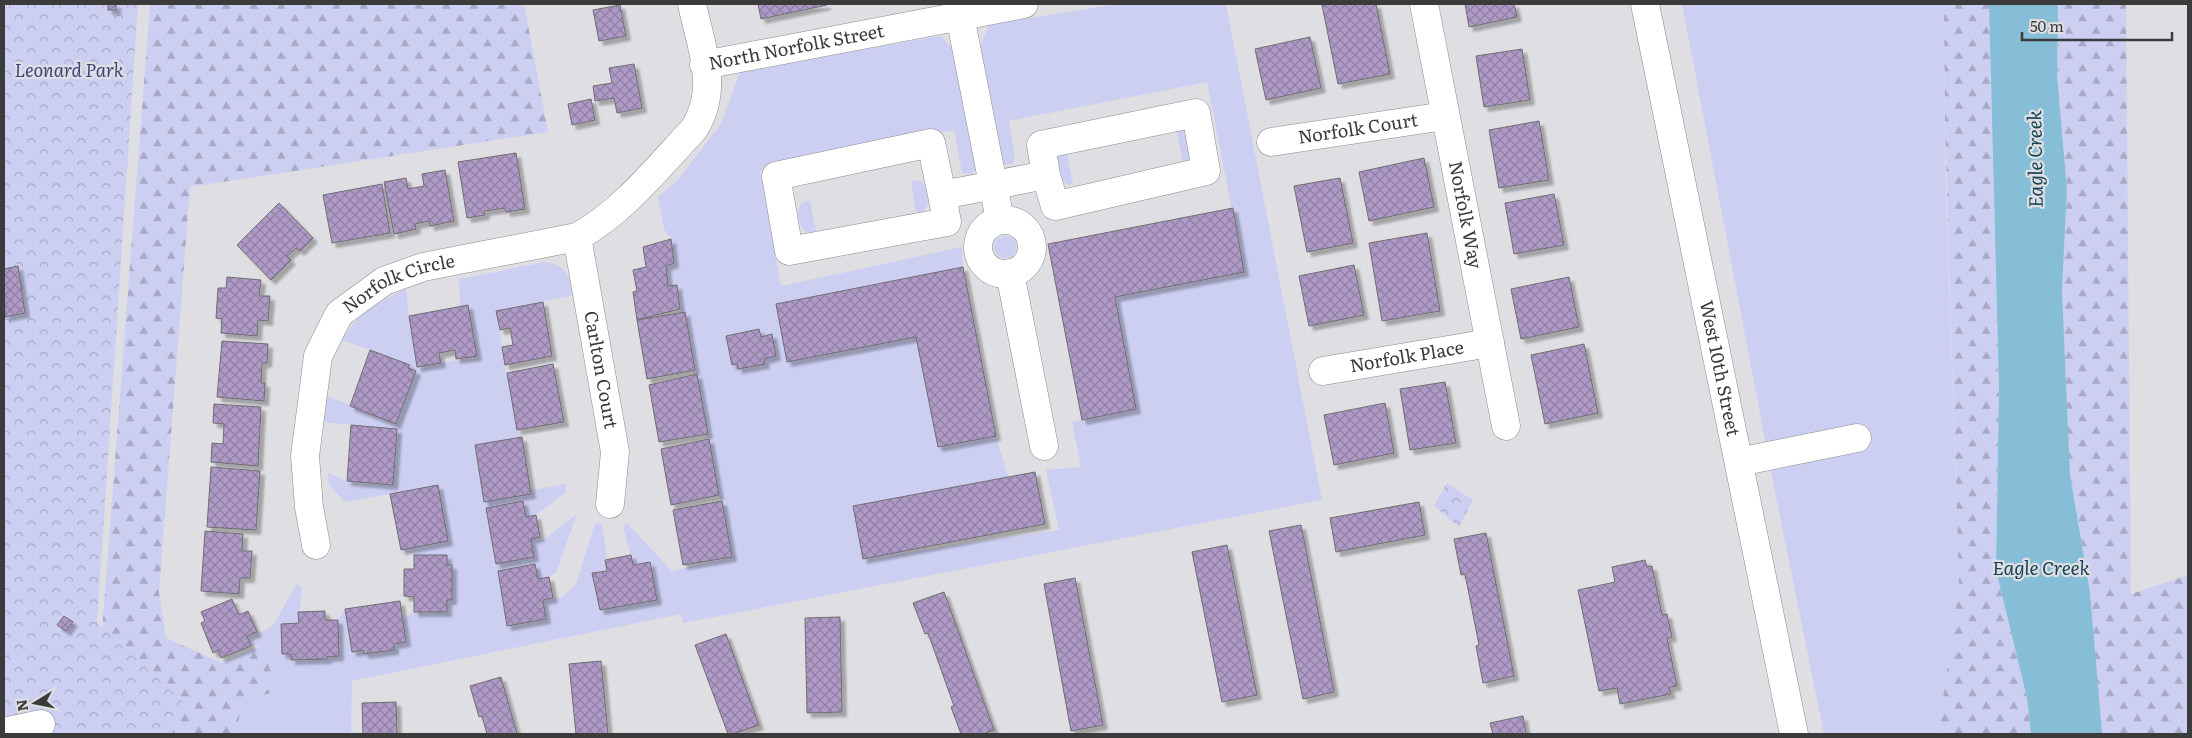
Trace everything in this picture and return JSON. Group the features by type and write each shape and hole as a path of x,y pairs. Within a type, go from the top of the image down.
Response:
{"street":[{"path":"692,4 704,65"},
{"name":"North Norfolk Street","path":"577,237 594,228 616,209 694,129 701,118 707,98 708,78 704,65 1024,4"},
{"name":"Norfolk Way","path":"1424,4 1506,426"},
{"name":"West 10th Street","path":"1646,4 1794,734"},
{"path":"960,16 1000,220"},
{"path":"1196,113 1206,171 1055,206 1046,175 1041,145 1196,113"},
{"name":"Norfolk Court","path":"1271,142 1445,116"},
{"path":"931,143 942,195 947,222 789,251 776,176 931,143"},
{"path":"942,195 1046,175"},
{"path":"1000,220 1017,222 1025,228 1032,244 1028,261 1023,267 1010,273 998,273 990,270 979,257 977,248 983,230 990,224 1000,220"},
{"name":"Carlton Court","path":"577,237 615,452 610,504"},
{"name":"Norfolk Circle","path":"316,545 309,507 305,456 318,356 339,314 384,281 423,267 577,237"},
{"path":"1010,273 1044,446"},
{"name":"Norfolk Place","path":"1324,371 1490,343"},
{"path":"1739,462 1856,438"},
{"path":"4,732 41,724"}],"green space":[{"name":"Leonard Park","path":"4,4 138,4 97,623 182,701 172,734 27,734 4,732"},
{"path":"150,4 524,4 548,132 190,187 159,592 166,638 222,663 261,646 279,692 243,698 236,734 46,734 95,723"},
{"path":"1118,4 1226,4 1322,500 683,623 681,614 352,681 351,734 236,734 243,698 279,692 261,646 251,646 247,636 266,630 274,624 297,583 302,587 299,623 281,624 282,654 291,654 292,660 326,659 327,657 339,656 338,620 345,609 352,651 363,650 365,654 394,650 394,644 406,642 403,619 414,612 447,612 447,600 452,600 452,565 447,565 447,555 414,555 401,550 448,541 438,485 345,502 329,485 328,473 347,481 393,484 397,429 322,422 324,395 396,423 416,371 408,368 409,364 342,340 347,331 361,316 406,288 418,367 477,356 460,307 459,279 545,262 558,266 566,272 574,295 496,311 517,430 522,437 475,445 484,502 531,494 531,490 566,484 566,492 536,515 526,517 523,501 486,508 496,564 534,557 531,539 540,537 542,541 577,514 556,573 549,577 538,579 535,564 498,571 507,626 546,619 543,600 562,597 576,584 595,523 602,524 607,555 605,560 607,571 593,574 600,610 657,599 633,565 623,526 627,523 672,571 732,557 680,309 677,285 668,286 666,266 674,263 671,239 664,229 658,197 677,181 721,124 740,71 941,36 958,54 978,168 971,174 962,173 954,130 760,171 781,286 962,247 963,267 776,304 787,362 916,337 938,447 996,436 1008,477 853,506 863,559 1059,530 1046,470 1081,467 1072,422 1136,409 1115,297 1244,272 1207,82 1009,121 1015,156 1013,164 1002,165 979,49 989,25"},
{"path":"1682,4 1944,4 1945,160 1959,583 1938,734 1824,734 1773,482"},
{"path":"1944,4 1989,4 1999,401 1996,570 2027,698 2031,734 1938,734 1959,583 1945,128"},
{"path":"2058,4 2126,4 2131,594 2188,575 2188,734 2101,734 2090,592 2070,475 2062,290 2067,189 2057,75"},
{"path":"1178,130 1188,131 1192,158 1183,163 1177,132"},
{"path":"1067,154 1073,183 1069,185 1060,180 1057,157"},
{"path":"919,180 926,187 929,197 925,210 921,213 916,211 911,183 912,181"},
{"path":"805,201 810,201 816,230 812,233 807,233 799,222 799,208"},
{"path":"1005,236 1013,239 1016,247 1013,255 1005,258 997,255 994,247 997,239"},
{"path":"1447,483 1473,500 1459,527 1434,506"}],"water":[{"name":"Eagle Creek","path":"1989,4 2058,4 2057,75 2067,189 2062,290 2070,475 2090,592 2102,734 2031,734 2027,698 1996,570 1999,390"}],"building":[{"path":"108,4 116,4 116,10 108,10"},
{"path":"758,4 826,4 827,5 761,19"},
{"path":"1376,4 1390,74 1338,84 1322,5"},
{"path":"1465,4 1514,4 1517,17 1469,27"},
{"path":"620,5 626,36 599,41 593,10"},
{"path":"1310,37 1321,88 1266,100 1255,49"},
{"path":"1522,49 1530,100 1484,107 1476,56"},
{"path":"634,64 642,108 617,113 614,98 595,101 593,86 612,83 609,68"},
{"path":"591,99 595,120 572,125 568,104"},
{"path":"1539,121 1549,180 1499,188 1489,130"},
{"path":"516,153 525,209 506,212 505,208 484,211 485,215 467,218 458,162"},
{"path":"1424,158 1434,207 1369,221 1359,172"},
{"path":"445,170 454,221 430,226 429,221 415,224 416,229 394,234 384,182 406,178 408,189 424,186 422,174"},
{"path":"1340,178 1353,243 1307,252 1294,186"},
{"path":"382,184 390,233 332,243 323,195"},
{"path":"1554,194 1564,245 1514,254 1505,203"},
{"path":"279,203 313,238 300,251 296,248 287,256 291,260 271,280 237,245"},
{"path":"1233,208 1244,272 1115,297 1136,409 1082,420 1048,244"},
{"path":"1427,233 1440,311 1382,321 1369,243"},
{"path":"671,239 674,263 666,266 668,286 677,285 680,309 637,320 633,292 637,291 633,270 646,267 643,247"},
{"path":"1354,265 1364,315 1309,326 1299,276"},
{"path":"18,266 25,313 5,317 4,269"},
{"path":"963,267 996,436 938,447 916,337 787,362 776,304"},
{"path":"227,277 261,280 259,296 270,296 268,321 258,320 257,336 221,333 222,319 216,318 218,288 226,288"},
{"path":"1569,277 1579,327 1521,339 1511,289"},
{"path":"543,302 552,356 505,365 502,347 513,345 510,328 500,330 496,311"},
{"path":"468,305 477,356 456,359 455,350 439,353 441,363 417,367 409,316"},
{"path":"685,312 695,370 647,379 637,320"},
{"path":"759,329 761,337 772,334 776,356 764,359 765,364 738,369 737,364 732,365 726,336"},
{"path":"222,341 268,344 267,363 262,363 261,383 265,383 264,401 217,397"},
{"path":"1584,344 1598,413 1545,424 1531,355"},
{"path":"370,350 410,365 408,368 416,371 396,424 350,406"},
{"path":"553,364 564,422 517,430 507,373"},
{"path":"697,374 708,434 659,442 649,385"},
{"path":"1445,382 1456,443 1410,450 1400,389"},
{"path":"1385,403 1394,453 1334,465 1324,415"},
{"path":"214,404 261,407 258,466 211,462 212,443 223,444 224,424 213,423"},
{"path":"351,425 397,429 393,485 347,481"},
{"path":"522,437 531,494 484,502 475,445"},
{"path":"709,439 719,495 671,505 661,449"},
{"path":"211,467 260,471 256,530 207,527"},
{"path":"1035,472 1045,524 863,559 853,506"},
{"path":"438,485 448,541 401,550 390,494"},
{"path":"523,501 526,517 536,515 540,537 531,539 534,557 496,564 486,508"},
{"path":"722,501 732,557 683,565 673,510"},
{"path":"1419,502 1425,535 1336,552 1330,518"},
{"path":"1301,525 1334,692 1303,699 1269,531"},
{"path":"205,531 243,534 242,551 252,551 250,578 240,578 239,594 201,591"},
{"path":"1486,533 1514,676 1483,683 1476,646 1479,645 1465,574 1461,575 1454,539"},
{"path":"1227,545 1257,695 1222,702 1192,552"},
{"path":"414,555 447,555 447,565 452,565 452,600 447,600 447,612 414,612 414,597 404,596 404,569 414,569"},
{"path":"631,555 633,565 650,562 657,600 600,610 592,573 607,571 605,560"},
{"path":"1645,560 1647,567 1652,566 1662,615 1667,614 1672,637 1667,638 1677,686 1669,687 1671,694 1620,704 1617,688 1599,691 1578,590 1615,582 1612,567"},
{"path":"535,564 538,579 549,577 553,598 543,600 546,619 507,626 498,571"},
{"path":"1075,578 1103,725 1071,731 1044,584"},
{"path":"944,592 994,730 983,734 961,734 951,707 954,706 928,633 925,634 913,603"},
{"path":"232,599 239,615 248,611 257,632 247,636 251,646 221,658 218,650 213,653 201,623 205,621 201,612"},
{"path":"400,601 406,642 394,644 394,650 364,654 363,650 352,652 345,609"},
{"path":"325,611 325,620 338,620 339,656 327,657 327,659 291,660 291,654 282,654 281,624 299,623 298,612"},
{"path":"64,616 73,622 66,631 57,625"},
{"path":"840,617 842,712 807,713 805,618"},
{"path":"726,634 759,725 732,734 728,734 695,645"},
{"path":"601,661 608,734 576,734 569,664"},
{"path":"501,677 517,734 487,734 482,716 479,717 470,686"},
{"path":"396,702 397,734 363,734 362,703"},
{"path":"1523,716 1526,734 1493,734 1490,723"}]}
